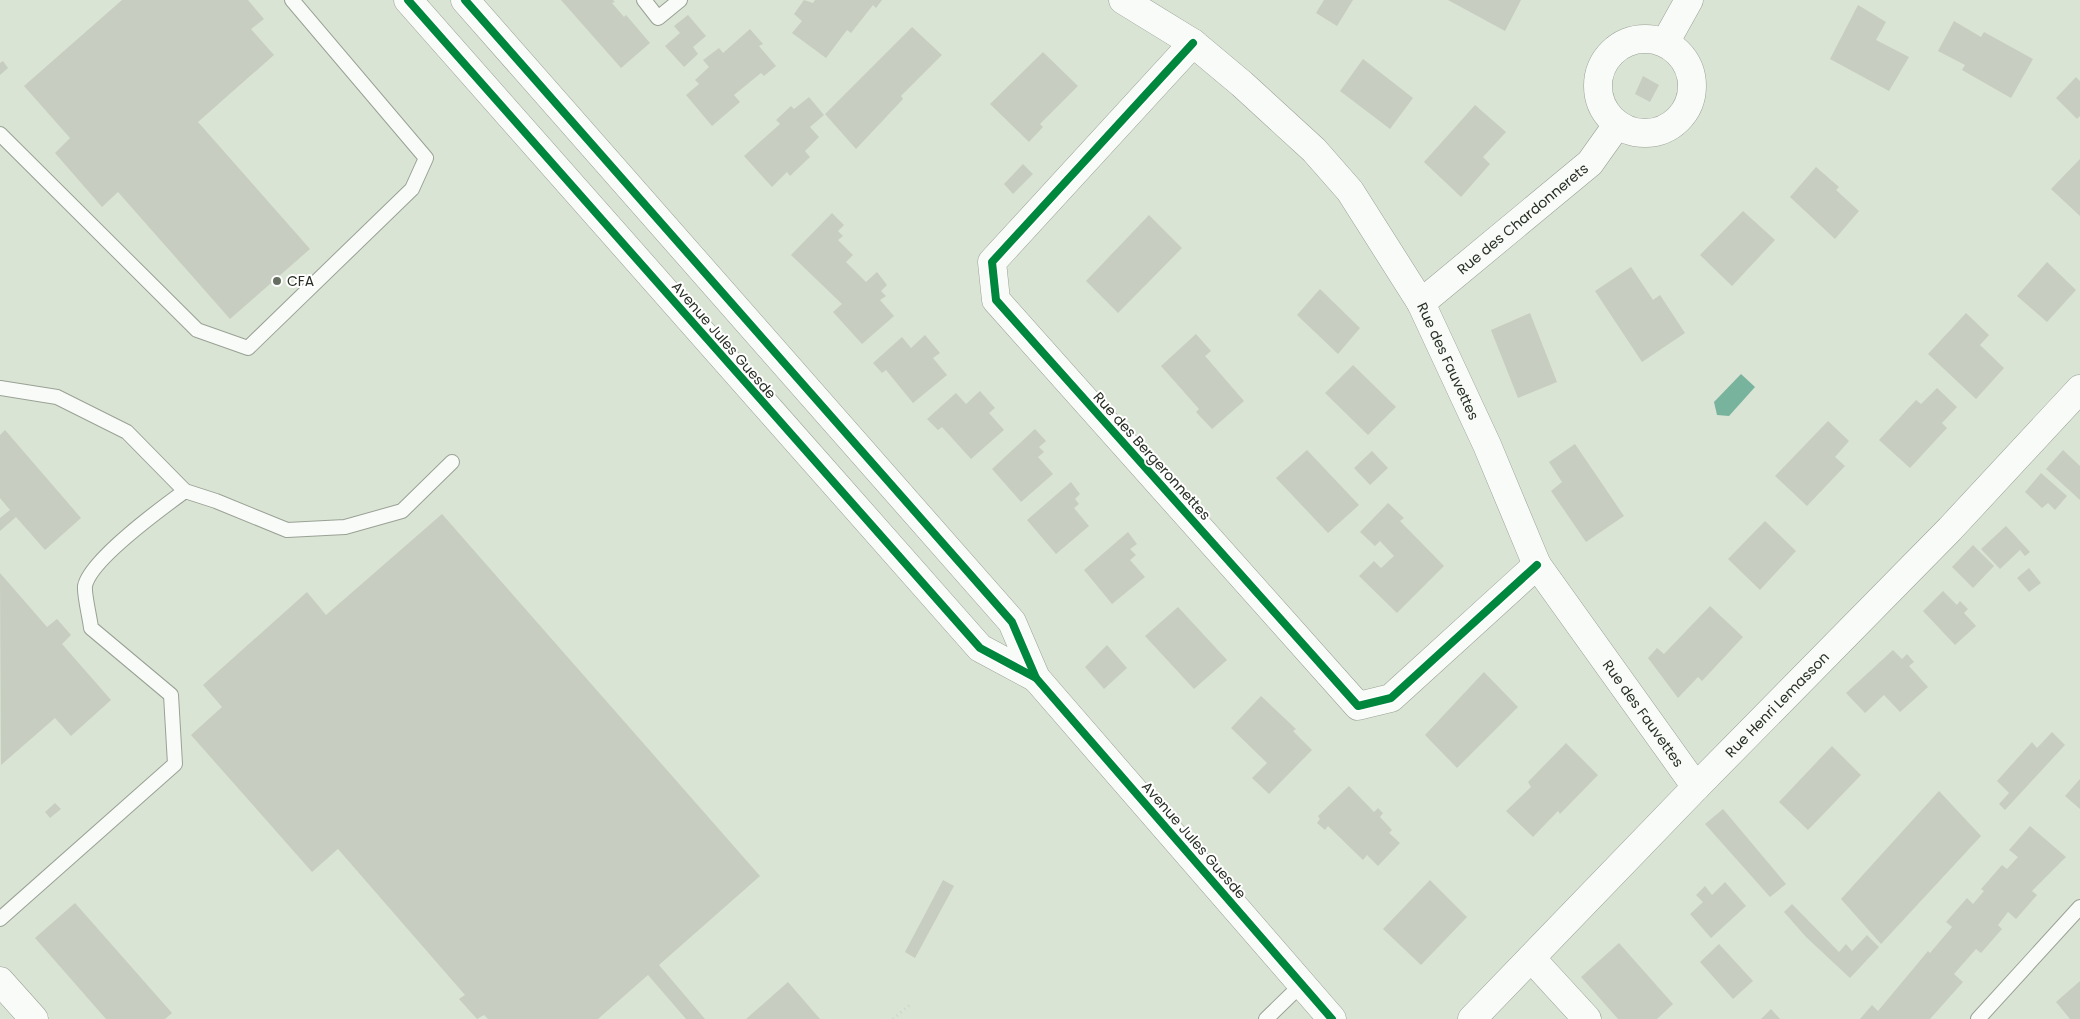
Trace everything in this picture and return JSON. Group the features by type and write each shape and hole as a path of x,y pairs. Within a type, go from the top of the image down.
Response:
{"street":[{"name":"Avenue Jules Guesde","path":"408,0 980,648 1036,678"},
{"name":"Avenue Jules Guesde","path":"465,0 1012,622 1036,678 1332,1019"},
{"name":"Rue des Fauvettes","path":"1123,0 1194,43 1314,150 1350,192 1387,247 1421,303 1487,445 1537,565 1696,786"},
{"path":"1665,43 1689,0"},
{"path":"1650,39 1665,43 1678,52 1690,73 1692,96 1686,111 1676,123 1662,131 1646,134 1631,132 1617,125 1606,114 1599,100 1597,84 1600,69 1608,56 1620,46 1634,40 1650,39"},
{"name":"Rue des Bergeronnettes","path":"1194,43 992,262 996,300 1358,706 1391,698 1537,565"},
{"name":"Rue des Chardonnerets","path":"1421,303 1590,163 1617,125"},
{"name":"Rue Henri Lemasson","path":"1472,1019 1696,786 1950,529 2080,390"},
{"path":"1531,958 1587,1019"},
{"path":"0,981 34,1019"}],"lane":[{"path":"0,134 197,330 248,348 412,190 426,158 292,0"},
{"path":"644,0 658,18 680,0"},
{"path":"0,388 57,397 127,432 185,491 216,501 287,530 345,527 402,511 452,462"},
{"path":"0,919 175,764 171,695 92,628 85,586 96,566 148,518 185,491"},
{"path":"1978,1019 2080,907"},
{"path":"1266,1019 1302,984"}],"path":[{"path":"893,1019 912,1003"}],"shaded area":[{"path":"1741,374 1755,387 1729,416 1717,415 1714,402"}],"building":[{"path":"122,0 248,0 264,19 251,29 274,55 198,122 310,249 230,319 118,192 102,207 55,153 70,138 24,86"},
{"path":"561,0 613,0 615,2 612,3 624,17 626,15 650,43 621,68"},
{"path":"804,0 813,3 815,0 882,0 876,8 873,5 851,33 847,30 826,58 792,33 802,21 794,14"},
{"path":"1324,0 1353,0 1337,26 1316,13"},
{"path":"1448,0 1521,0 1505,31"},
{"path":"1858,5 1886,22 1876,40 1909,57 1889,91 1830,59"},
{"path":"688,15 706,36 693,47 698,54 684,67 665,46 680,33 674,26"},
{"path":"1954,21 1981,37 1984,32 2033,59 2011,98 1962,70 1965,65 1938,51"},
{"path":"912,27 942,55 901,96 903,99 856,149 825,114"},
{"path":"750,29 763,44 759,46 776,66 764,76 761,73 734,95 740,102 712,126 686,95 699,84 695,80 709,67 703,60 719,48 723,53"},
{"path":"1043,52 1078,86 1040,124 1043,127 1029,142 990,104"},
{"path":"1363,59 1413,98 1390,129 1340,91"},
{"path":"3,61 8,68 0,75 0,63"},
{"path":"1643,76 1659,85 1650,102 1635,94"},
{"path":"2076,77 2080,81 2080,116 2077,119 2056,98"},
{"path":"809,97 824,115 810,127 819,137 805,151 810,157 790,176 787,172 772,187 744,156 780,124 776,120 791,106 794,109"},
{"path":"1475,105 1506,132 1483,157 1490,164 1461,197 1424,162"},
{"path":"2080,159 2080,216 2051,189"},
{"path":"1023,164 1033,174 1013,194 1004,184"},
{"path":"1816,167 1839,187 1836,190 1859,211 1835,239 1790,197"},
{"path":"1743,211 1775,240 1732,286 1700,255"},
{"path":"832,213 844,225 838,231 843,236 838,240 853,255 846,262 866,282 877,272 887,285 881,291 886,296 880,300 894,316 862,344 833,312 842,304 791,255"},
{"path":"1149,215 1182,248 1118,313 1086,281"},
{"path":"2047,262 2076,290 2047,322 2017,296"},
{"path":"1631,267 1653,300 1660,295 1685,333 1642,362 1595,291"},
{"path":"1320,289 1360,328 1338,354 1297,315"},
{"path":"1530,313 1557,382 1518,398 1491,330"},
{"path":"1966,313 1989,335 1980,345 2004,368 1976,399 1928,354"},
{"path":"1196,334 1211,351 1205,356 1244,401 1212,429 1196,412 1199,409 1161,366"},
{"path":"925,335 940,353 933,358 947,375 913,403 886,370 882,373 873,363 902,337 911,348"},
{"path":"1353,365 1396,407 1368,435 1325,393"},
{"path":"1937,388 1957,407 1942,423 1947,428 1910,468 1879,440 1916,400 1921,404"},
{"path":"980,391 995,408 989,413 1004,430 971,459 942,427 938,430 927,419 956,393 966,404"},
{"path":"1828,421 1849,441 1835,457 1845,466 1807,506 1775,476"},
{"path":"1035,429 1046,441 1039,447 1044,452 1038,457 1053,474 1021,502 992,469"},
{"path":"5,430 81,518 45,550 16,517 0,531 0,518 10,510 0,498 0,435"},
{"path":"1575,444 1624,516 1586,542 1551,491 1562,482 1549,462"},
{"path":"1307,450 1359,505 1328,533 1276,478"},
{"path":"2063,450 2080,466 2080,500 2046,469"},
{"path":"1372,451 1388,468 1370,485 1354,468"},
{"path":"2041,473 2067,496 2055,510 2048,503 2042,508 2025,492"},
{"path":"1071,482 1080,494 1075,499 1079,504 1074,508 1089,526 1056,554 1027,520"},
{"path":"1388,503 1404,518 1400,521 1444,566 1397,613 1359,576 1374,561 1381,568 1394,556 1380,541 1375,546 1360,532"},
{"path":"442,514 760,876 659,965 705,1019 686,1019 648,975 598,1019 488,1019 484,1015 477,1019 459,999 465,995 338,849 312,872 191,735 222,707 203,685 307,592 326,615"},
{"path":"1765,521 1796,551 1760,590 1728,559"},
{"path":"2006,526 2030,552 2025,556 2020,550 2000,569 1981,549"},
{"path":"1128,532 1137,544 1130,549 1136,555 1130,560 1145,577 1112,604 1084,570"},
{"path":"1973,545 1994,566 1973,588 1952,567"},
{"path":"2029,568 2041,583 2029,592 2017,578"},
{"path":"0,573 47,627 57,619 71,635 62,644 111,700 71,736 55,718 1,765"},
{"path":"1943,591 1957,605 1960,601 1968,609 1964,613 1976,626 1955,645 1923,611"},
{"path":"1710,606 1743,637 1702,681 1698,677 1678,698 1648,658 1657,648 1664,654"},
{"path":"1178,607 1227,660 1194,689 1145,636"},
{"path":"1107,645 1127,668 1104,689 1085,667"},
{"path":"1893,650 1902,659 1907,654 1914,662 1909,666 1928,687 1900,712 1884,695 1865,713 1846,693"},
{"path":"1484,672 1518,707 1457,768 1425,735"},
{"path":"1261,696 1296,729 1293,731 1312,750 1269,794 1252,778 1267,763 1231,728"},
{"path":"2052,732 2065,745 2005,810 1999,804 2009,793 1997,781 2032,742 2037,748"},
{"path":"1566,743 1598,775 1560,814 1558,811 1533,837 1506,811 1531,787 1528,782"},
{"path":"1832,746 1861,775 1808,830 1779,802"},
{"path":"2080,779 2080,809 2065,796"},
{"path":"1349,786 1374,812 1378,808 1383,813 1380,817 1392,830 1389,833 1400,843 1378,866 1367,855 1363,860 1328,826 1325,830 1317,823 1320,819 1318,816"},
{"path":"1939,791 1981,836 1881,944 1841,899"},
{"path":"55,803 61,809 50,818 45,812"},
{"path":"1723,809 1786,884 1770,897 1705,824"},
{"path":"2030,826 2066,857 2032,891 2037,895 2016,919 2008,912 1998,925 2002,929 1981,953 1976,949 1954,974 1963,982 1930,1019 1860,1019 1872,1005 1878,1011 1928,951 1930,953 1952,927 1946,922 1967,898 1973,904 1984,891 1981,889 2002,865 2007,869 2018,857 2009,850"},
{"path":"943,880 954,886 915,958 905,952"},
{"path":"1430,880 1467,917 1421,965 1383,929"},
{"path":"1725,882 1746,906 1711,938 1690,914 1703,902 1696,895 1705,886 1712,895"},
{"path":"75,903 172,1013 165,1019 106,1019 35,938"},
{"path":"1792,904 1839,952 1846,944 1852,951 1867,935 1879,947 1850,978 1806,937 1784,912"},
{"path":"1619,943 1673,1004 1657,1019 1618,1019 1581,977"},
{"path":"1719,944 1753,981 1733,999 1700,962"},
{"path":"2080,981 2080,1019 2070,1019 2056,1002"},
{"path":"788,982 820,1019 746,1019"},
{"path":"1771,1009 1780,1019 1761,1019"}],"cycle path":[{"path":"408,0 980,648 1036,678"},
{"path":"465,0 1012,622 1036,678 1332,1019"},
{"path":"1193,43 992,262 996,300 1358,706 1391,698 1537,565"}],"place":[{"name":"CFA","path":"277,281"}]}
